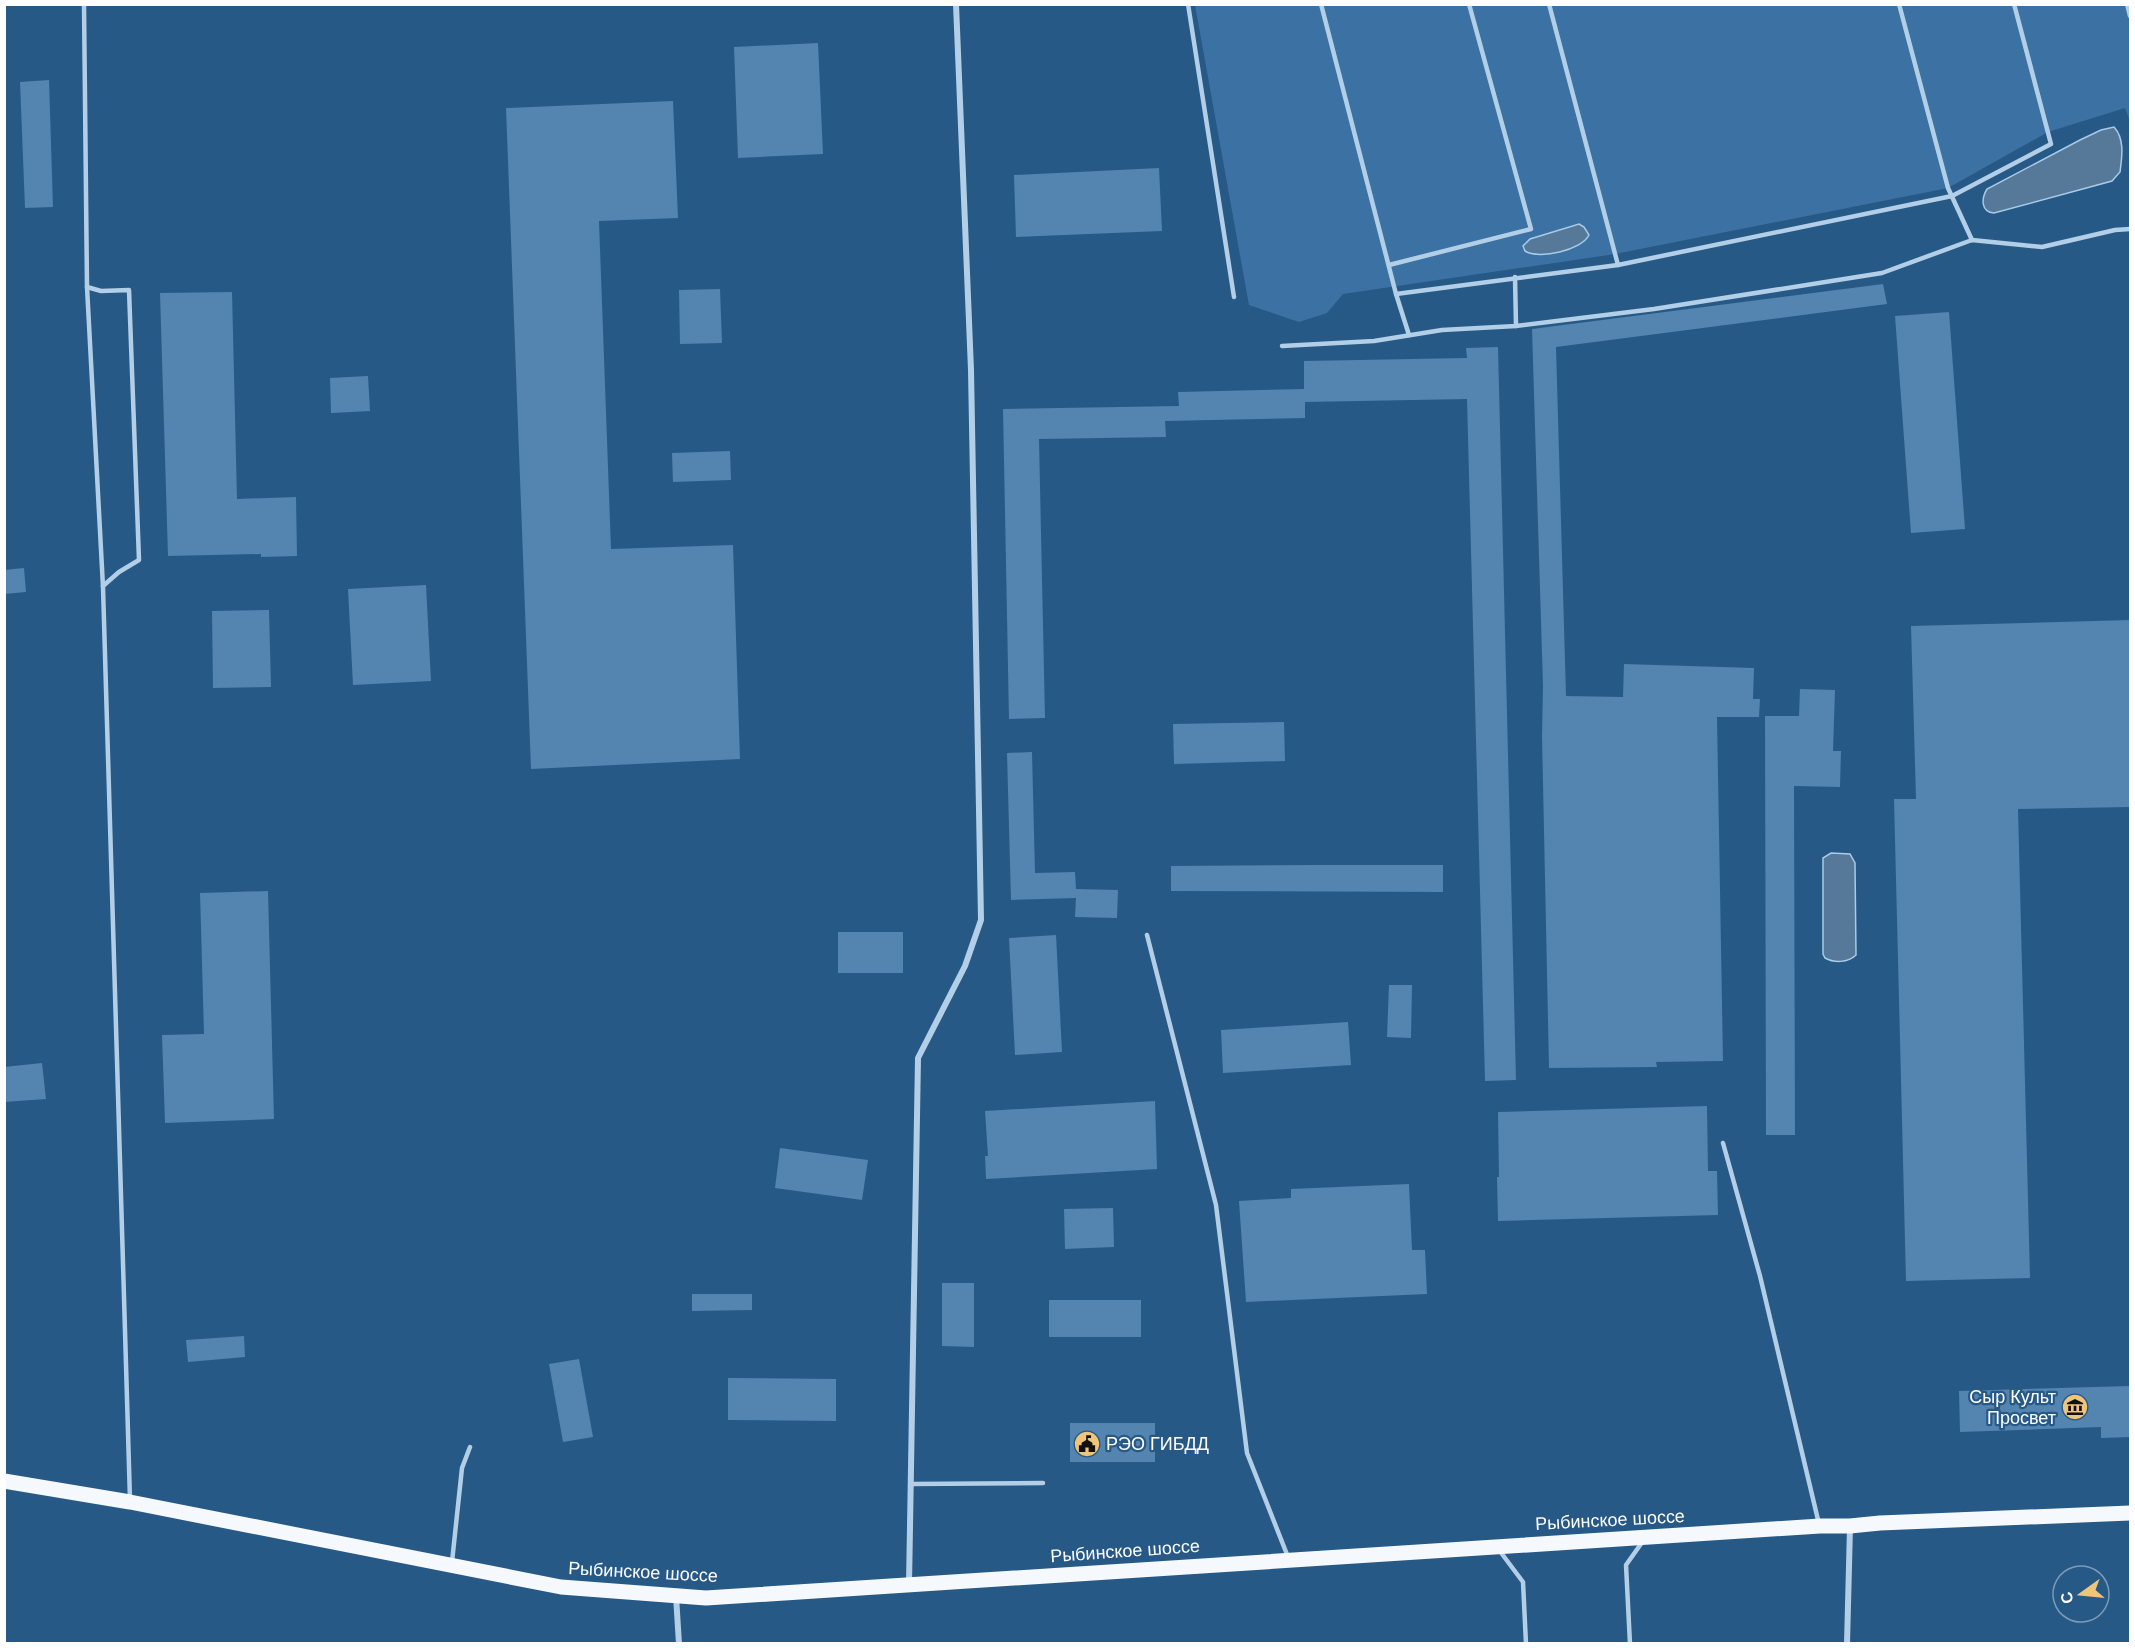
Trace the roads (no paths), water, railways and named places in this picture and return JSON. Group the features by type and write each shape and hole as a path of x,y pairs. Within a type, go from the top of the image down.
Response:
{"main road":[{"name":"Рыбинское шоссе","path":"4,1481 130,1502 561,1587 706,1598 1820,1526 2130,1513"}],"street":[{"path":"909,1586 918,1058 964,966 981,920 971,370 956,4"},
{"path":"1847,1644 1850,1526"},
{"path":"676,1596 679,1644"}],"lane":[{"path":"84,4 87,287 103,587 130,1502"},
{"path":"1188,4 1234,297"},
{"path":"1321,4 1396,294 1409,335"},
{"path":"1389,265 1531,229 1469,4"},
{"path":"1549,4 1618,265"},
{"path":"1899,4 1952,196 1972,240"},
{"path":"1396,294 1618,265 1952,196 2051,144 2014,4"},
{"path":"2127,4 2130,16"},
{"path":"1282,346 1374,341 1442,330 1516,326 1654,309 1882,273 1972,240 2042,247 2115,230 2130,229"},
{"path":"1515,277 1516,326"},
{"path":"87,287 101,291 129,290 139,560 119,572 103,587"},
{"path":"1147,935 1216,1205 1247,1453 1289,1560"},
{"path":"1723,1143 1760,1276 1820,1526"},
{"path":"452,1567 462,1468 470,1447"},
{"path":"911,1484 1043,1483"},
{"path":"1630,1644 1626,1565 1646,1538"},
{"path":"1495,1546 1523,1582 1526,1644"}],"place":[{"name":"Сыр Культ Просвет","path":"2075,1407"},
{"name":"РЭО ГИБДД","path":"1087,1444"}]}
